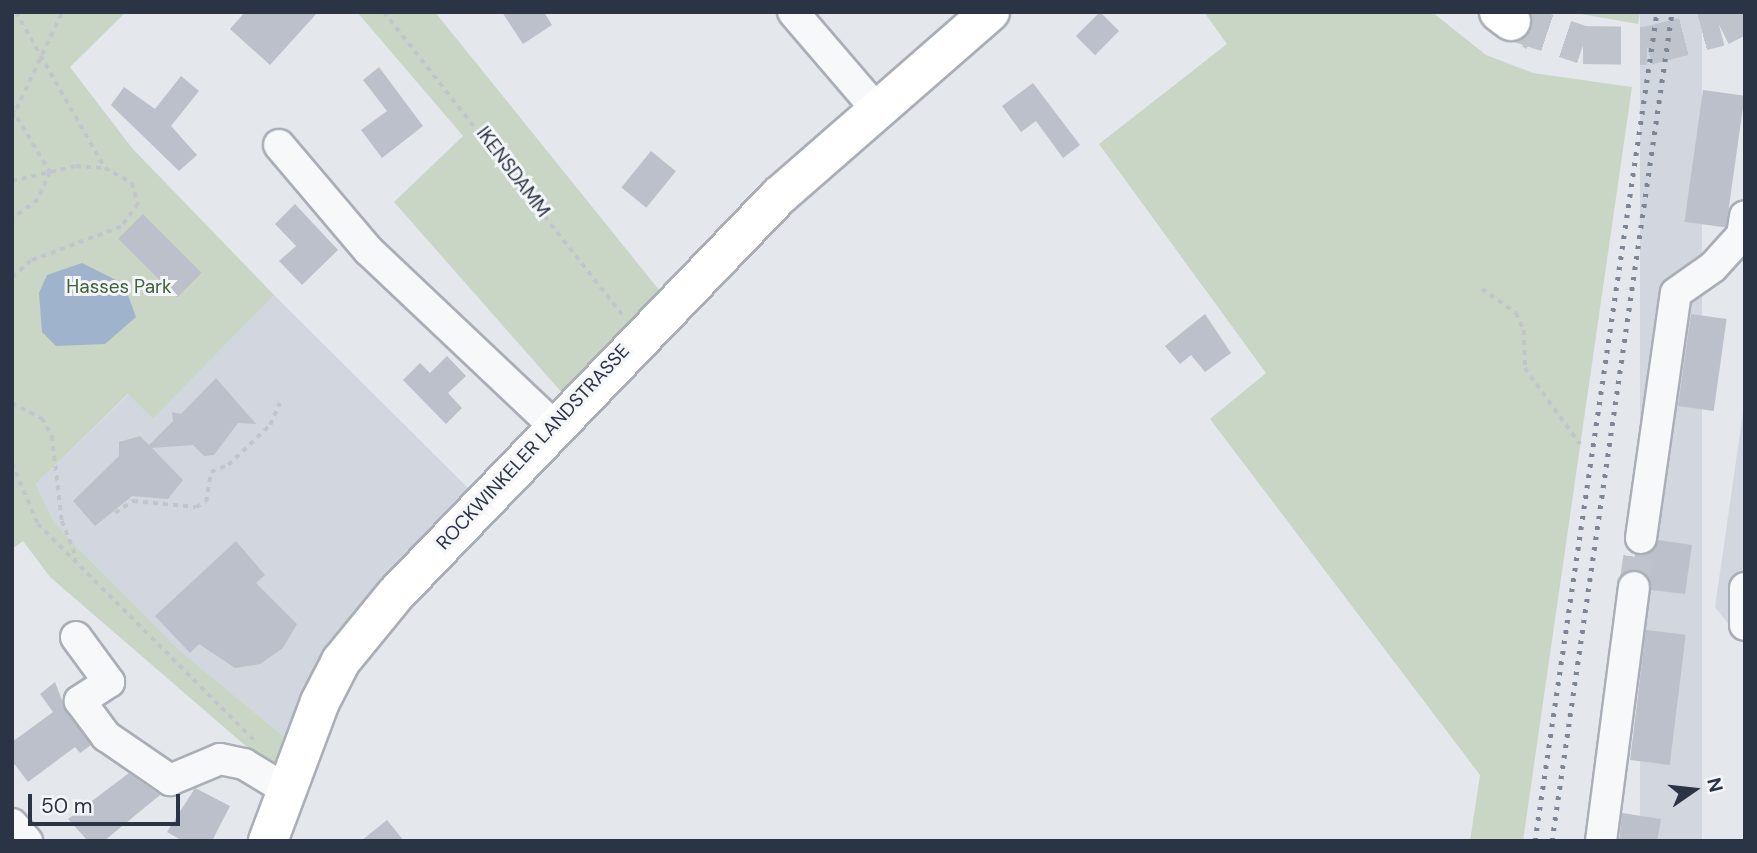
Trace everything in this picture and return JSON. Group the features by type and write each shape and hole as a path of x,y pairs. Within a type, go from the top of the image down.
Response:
{"main road":[{"name":"ROCKWINKELER LANDSTRASSE","path":"268,841 320,702 366,628 638,336 876,110 990,12"}],"street":[{"path":"793,12 876,110"},
{"path":"279,145 369,251 553,425"},
{"path":"1641,538 1676,293 1713,267 1742,235 1745,216"},
{"path":"1601,841 1634,587"},
{"path":"1745,588 1745,625"},
{"path":"76,637 109,682 80,701 106,736 170,779 220,759 244,764 291,781"},
{"path":"12,824 27,841"}],"path":[{"path":"12,278 31,261 121,227 138,204 132,183 105,168 16,12"},
{"path":"50,172 13,113 40,50 62,12"},
{"name":"IKENSDAMM","path":"384,12 638,336"},
{"path":"12,181 50,172 105,168"},
{"path":"12,219 38,200 50,172"},
{"path":"1482,289 1516,313 1524,330 1525,368 1580,444"},
{"path":"12,403 42,418 51,436 62,521 77,561"},
{"path":"115,513 133,501 196,507 206,502 211,472 228,465 270,425 280,403"},
{"path":"12,463 38,524 77,561 156,647 291,781"}],"shaded area":[{"path":"1640,12 1702,12 1702,841 1640,841"},
{"path":"274,295 471,491 338,633 301,696 287,739 178,649 75,545 54,522 36,484 129,394 153,419"},
{"path":"1745,399 1745,645 1715,607"}],"green space":[{"name":"Hasses Park","path":"12,12 126,12 70,67 132,148 274,295 153,419 128,394 36,484 54,522 75,545 178,649 287,739 276,772 50,577 23,541 12,549"},
{"path":"357,12 435,12 660,291 564,395 394,202 463,136"},
{"path":"1204,12 1432,12 1486,55 1533,73 1632,87 1523,841 1470,841 1480,775 1210,419 1266,373 1099,144 1227,44"},
{"path":"1569,12 1640,12 1638,24"}],"water":[{"path":"82,263 124,284 136,317 105,344 56,346 42,332 39,293 47,275"}],"building":[{"path":"245,12 318,12 270,65 230,29"},
{"path":"502,12 544,12 552,25 523,44"},
{"path":"1100,12 1119,31 1095,55 1076,36"},
{"path":"379,67 423,126 382,158 361,130 387,111 363,80"},
{"path":"181,76 199,91 171,126 197,155 179,171 111,105 124,87 155,109"},
{"path":"1033,83 1080,145 1063,158 1036,121 1021,132 1002,106"},
{"path":"1703,90 1745,96 1726,228 1684,222"},
{"path":"651,151 676,171 646,208 621,188"},
{"path":"295,204 338,250 302,285 279,261 296,246 275,224"},
{"path":"143,214 202,273 177,297 118,239"},
{"path":"1205,314 1231,353 1205,372 1191,355 1180,364 1165,346"},
{"path":"1691,314 1727,319 1714,411 1678,406"},
{"path":"447,356 466,376 448,393 462,408 446,424 403,380 420,363 430,373"},
{"path":"216,378 256,424 238,423 214,455 204,456 193,445 152,448 183,480 168,499 132,496 95,526 73,501 119,456 119,442 140,436 149,445 173,421 172,412 181,414"},
{"path":"1658,540 1692,545 1685,594 1651,590 1645,574 1633,570 1635,554 1648,554"},
{"path":"236,541 265,575 256,583 297,624 283,648 260,664 235,668 199,644 190,653 155,616"},
{"path":"1646,630 1686,635 1670,765 1630,760"},
{"path":"55,682 66,711 91,745 80,753 75,747 28,782 12,761 12,742 53,712 40,694"},
{"path":"129,773 160,795 104,841 88,841 68,819"},
{"path":"195,788 230,806 212,841 183,841 167,832"},
{"path":"1622,813 1661,819 1657,841 1619,841"},
{"path":"387,820 404,841 361,841"}],"tunnel":[{"path":"1511,21 1583,45 1647,46 1720,27 1745,14"},
{"path":"1634,587 1641,538"}],"railway":[{"path":"1535,841 1657,12"},
{"path":"1552,841 1672,12"}]}
